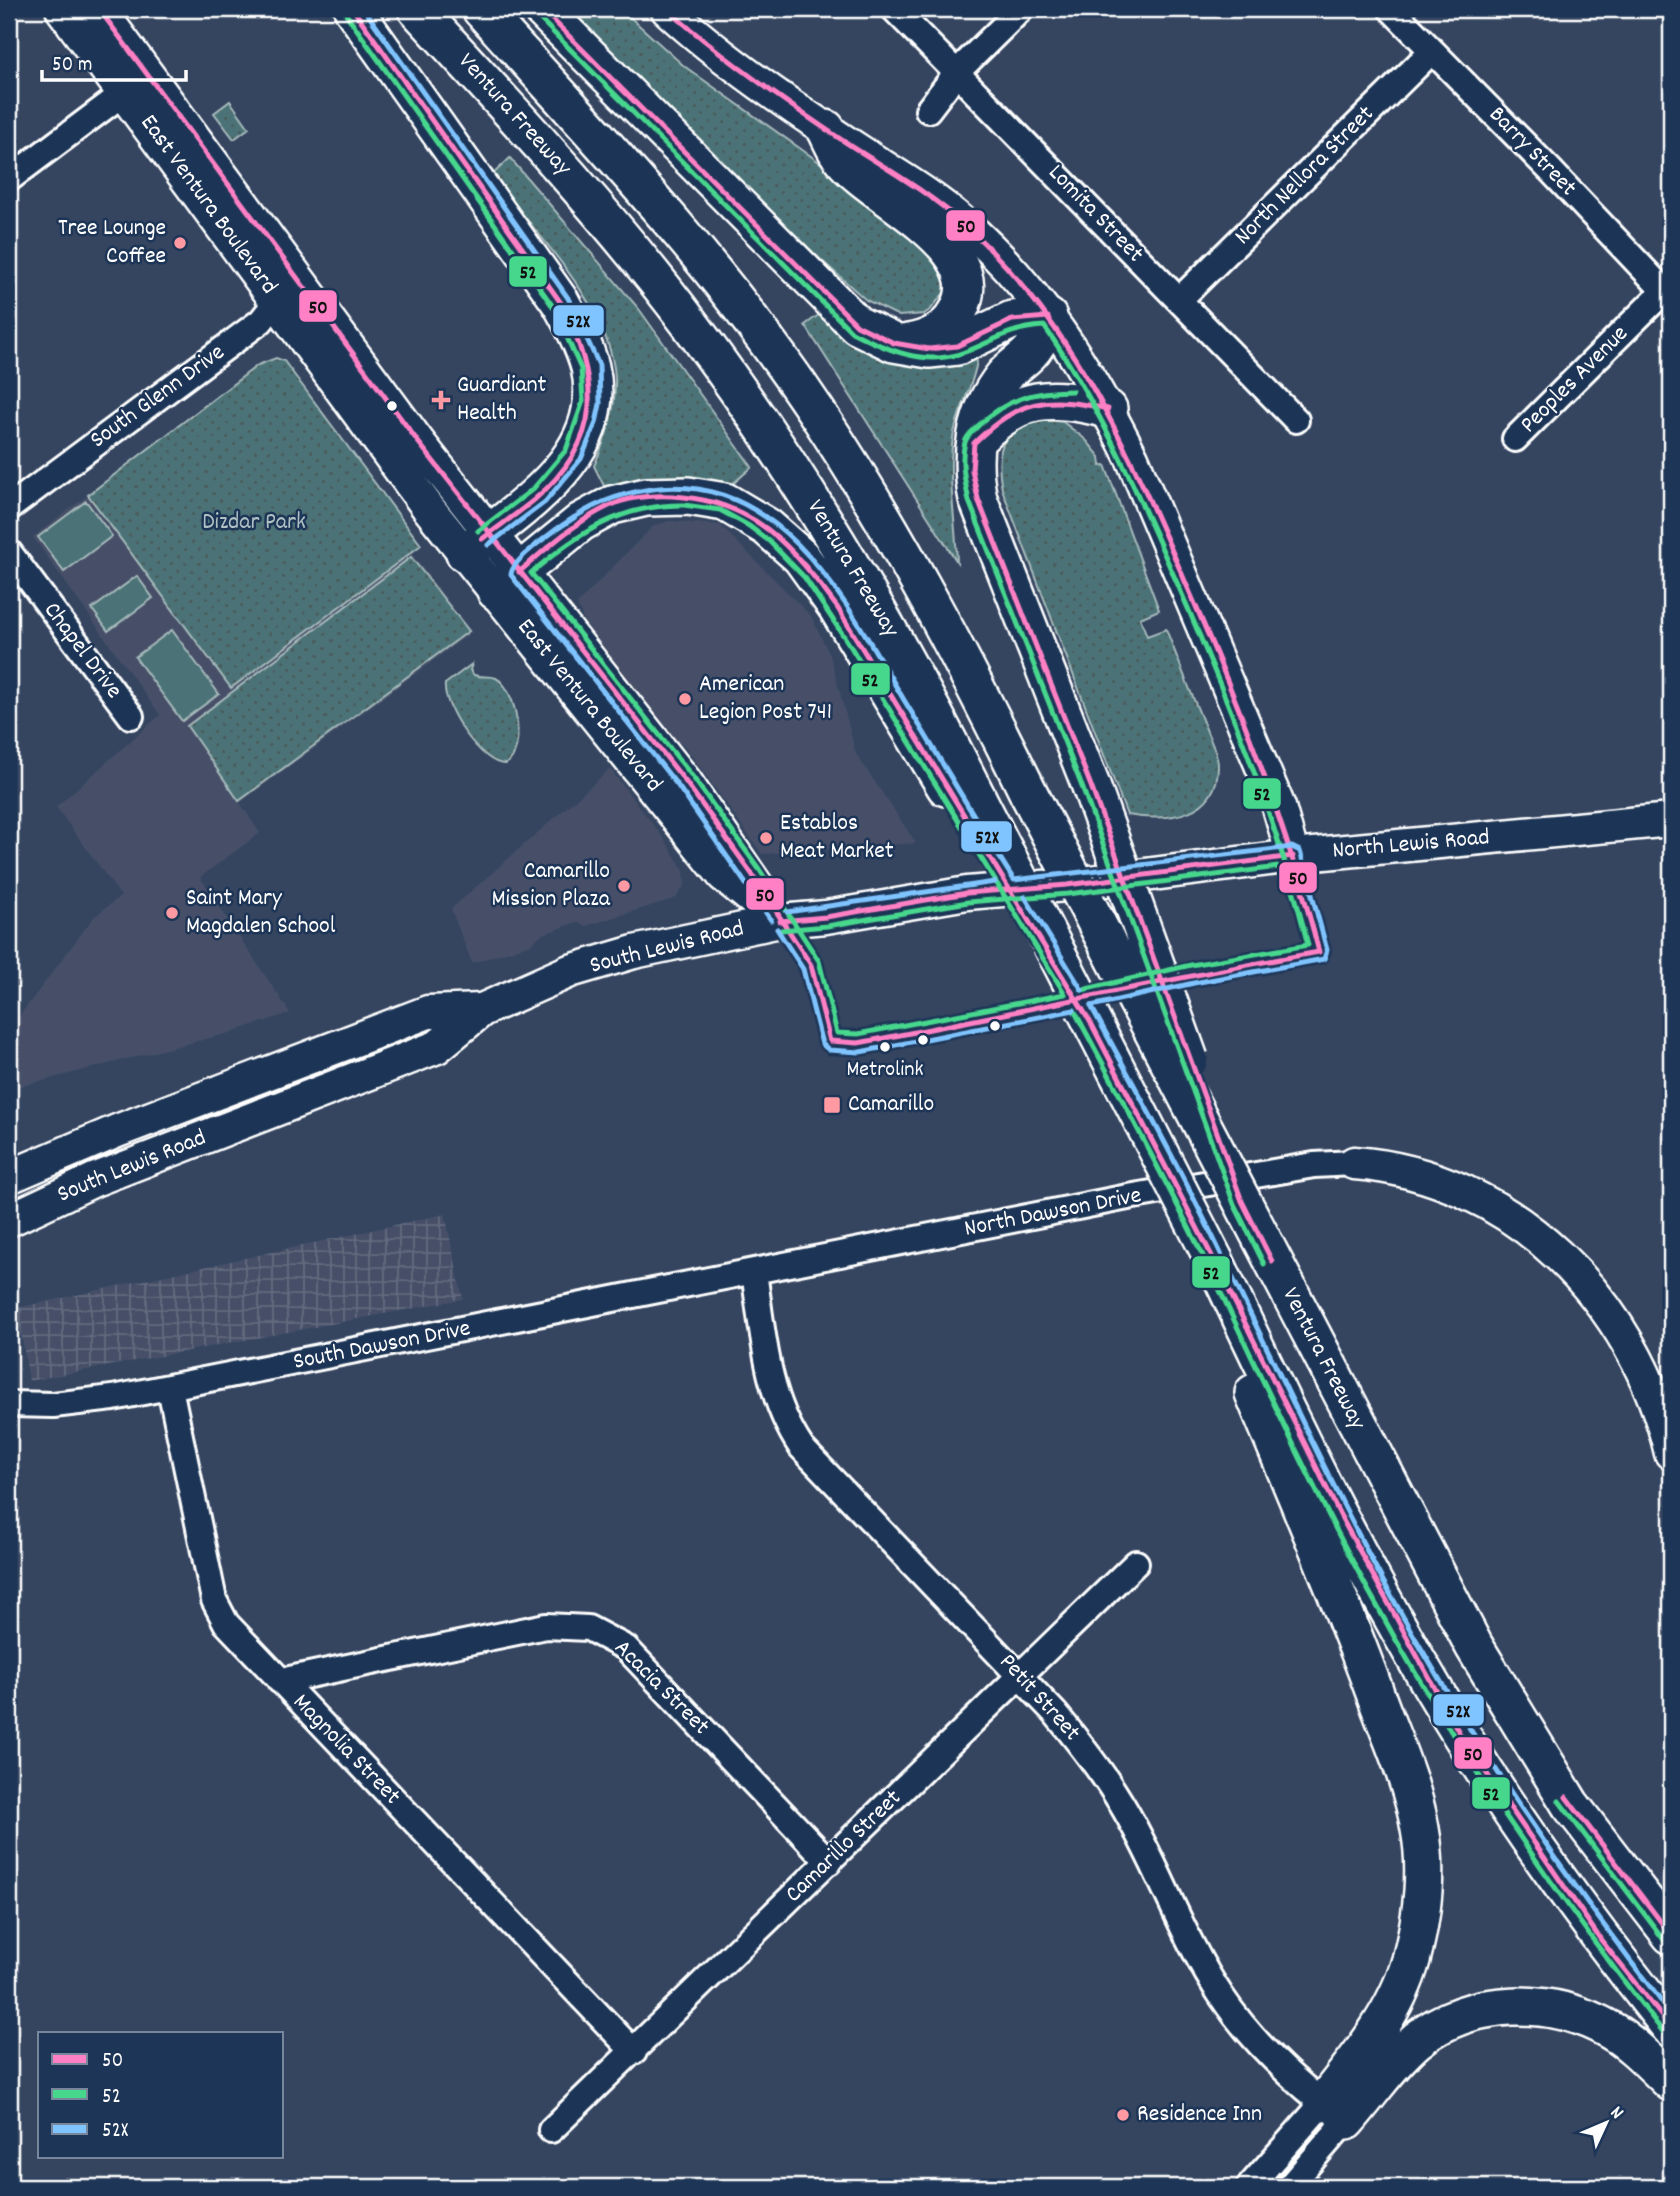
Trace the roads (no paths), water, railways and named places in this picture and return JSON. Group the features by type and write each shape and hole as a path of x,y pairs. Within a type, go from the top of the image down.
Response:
{"highway":[{"path":"353,9 561,303 579,337 590,368 592,407 581,439 565,468 540,495 476,543"},
{"name":"Ventura Freeway","path":"417,9 592,202 690,324 754,412 831,531 885,624 965,799"},
{"name":"Ventura Freeway","path":"481,9 704,259 815,410 927,594 1474,1646 1570,1804 1671,1935"},
{"path":"542,9 822,293 857,325 901,344 929,349 957,346 1013,320 1048,317 1034,348 1004,376 991,396 974,443 972,470 978,499 1091,786 1241,1201"},
{"path":"826,129 842,158 938,239 956,257 965,273 963,300 949,323 929,338 901,344"},
{"path":"974,443 998,418 1023,404 1072,400 1108,408"},
{"path":"507,582 581,522 612,505 646,497 688,496 725,502 767,527 801,557 965,799 1091,1023 1215,1262 1373,1581 1461,1735 1556,1877 1671,2028"},
{"path":"1234,1304 1246,1375 1342,1602 1409,1783 1420,1830 1422,1908 1411,1962 1396,1999 1334,2112"},
{"path":"1334,2112 1417,2041 1442,2024 1495,2007 1538,2006 1588,2019 1632,2045 1671,2082"}],"main road":[{"name":"East Ventura Boulevard","path":"62,9 202,149 286,288"},
{"name":"East Ventura Boulevard","path":"99,9 136,83 476,543 507,582 685,781 752,874 780,921"},
{"path":"667,9 826,129 962,222 993,251 1048,317 1108,408 1132,458 1279,807 1293,856"},
{"name":"North Lewis Road","path":"1067,885 1293,856 1671,820"},
{"name":"South Lewis Road","path":"9,1220 94,1180 437,1047 482,1010 570,971 621,956 780,921 826,917 967,893 1067,885"},
{"name":"South Lewis Road","path":"9,1177 117,1132 428,1012 482,1010"},
{"path":"1354,1163 1387,1166 1453,1185 1505,1212 1542,1240 1584,1281 1618,1324 1645,1374 1671,1453"}],"street":[{"name":"Lomita Street","path":"894,9 1296,420"},
{"path":"928,110 957,72 1021,9"},
{"name":"Barry Street","path":"1391,9 1551,171 1668,295"},
{"name":"North Nellora Street","path":"1179,300 1432,51"},
{"path":"9,179 136,83"},
{"name":"South Glenn Drive","path":"9,508 257,324 286,288"},
{"name":"Peoples Avenue","path":"1515,439 1668,295"},
{"name":"Chapel Drive","path":"9,552 131,716"},
{"name":"North Dawson Drive","path":"754,1272 1128,1197 1314,1165 1354,1163"},
{"name":"South Dawson Drive","path":"9,1404 65,1404 170,1388 754,1272"},
{"name":"Petit Street","path":"754,1272 771,1378 781,1410 796,1438 817,1466 1020,1675 1087,1752 1122,1805 1194,1952 1223,1999 1269,2051 1334,2112"},
{"name":"Magnolia Street","path":"170,1388 214,1600 226,1623 634,2052"},
{"name":"Camarillo Street","path":"551,2130 1136,1563"},
{"name":"Acacia Street","path":"280,1681 546,1626 588,1628 626,1648 829,1863"},
{"path":"1248,2187 1334,2112"},
{"path":"1289,2187 1334,2112"}],"place":[{"name":"Tree Lounge Coffee","path":"180,243"},
{"name":"Guardiant Health","path":"441,400"},
{"name":"American Legion Post 741","path":"685,699"},
{"name":"Establos Meat Market","path":"766,838"},
{"name":"Camarillo Mission Plaza","path":"624,886"},
{"name":"Saint Mary Magdalen School","path":"172,913"},
{"name":"Metrolink","path":"885,1047"},
{"name":"Camarillo","path":"832,1105"},
{"name":"Residence Inn","path":"1123,2115"}],"park label":[{"name":"Dizdar Park","path":"254,523"}]}
